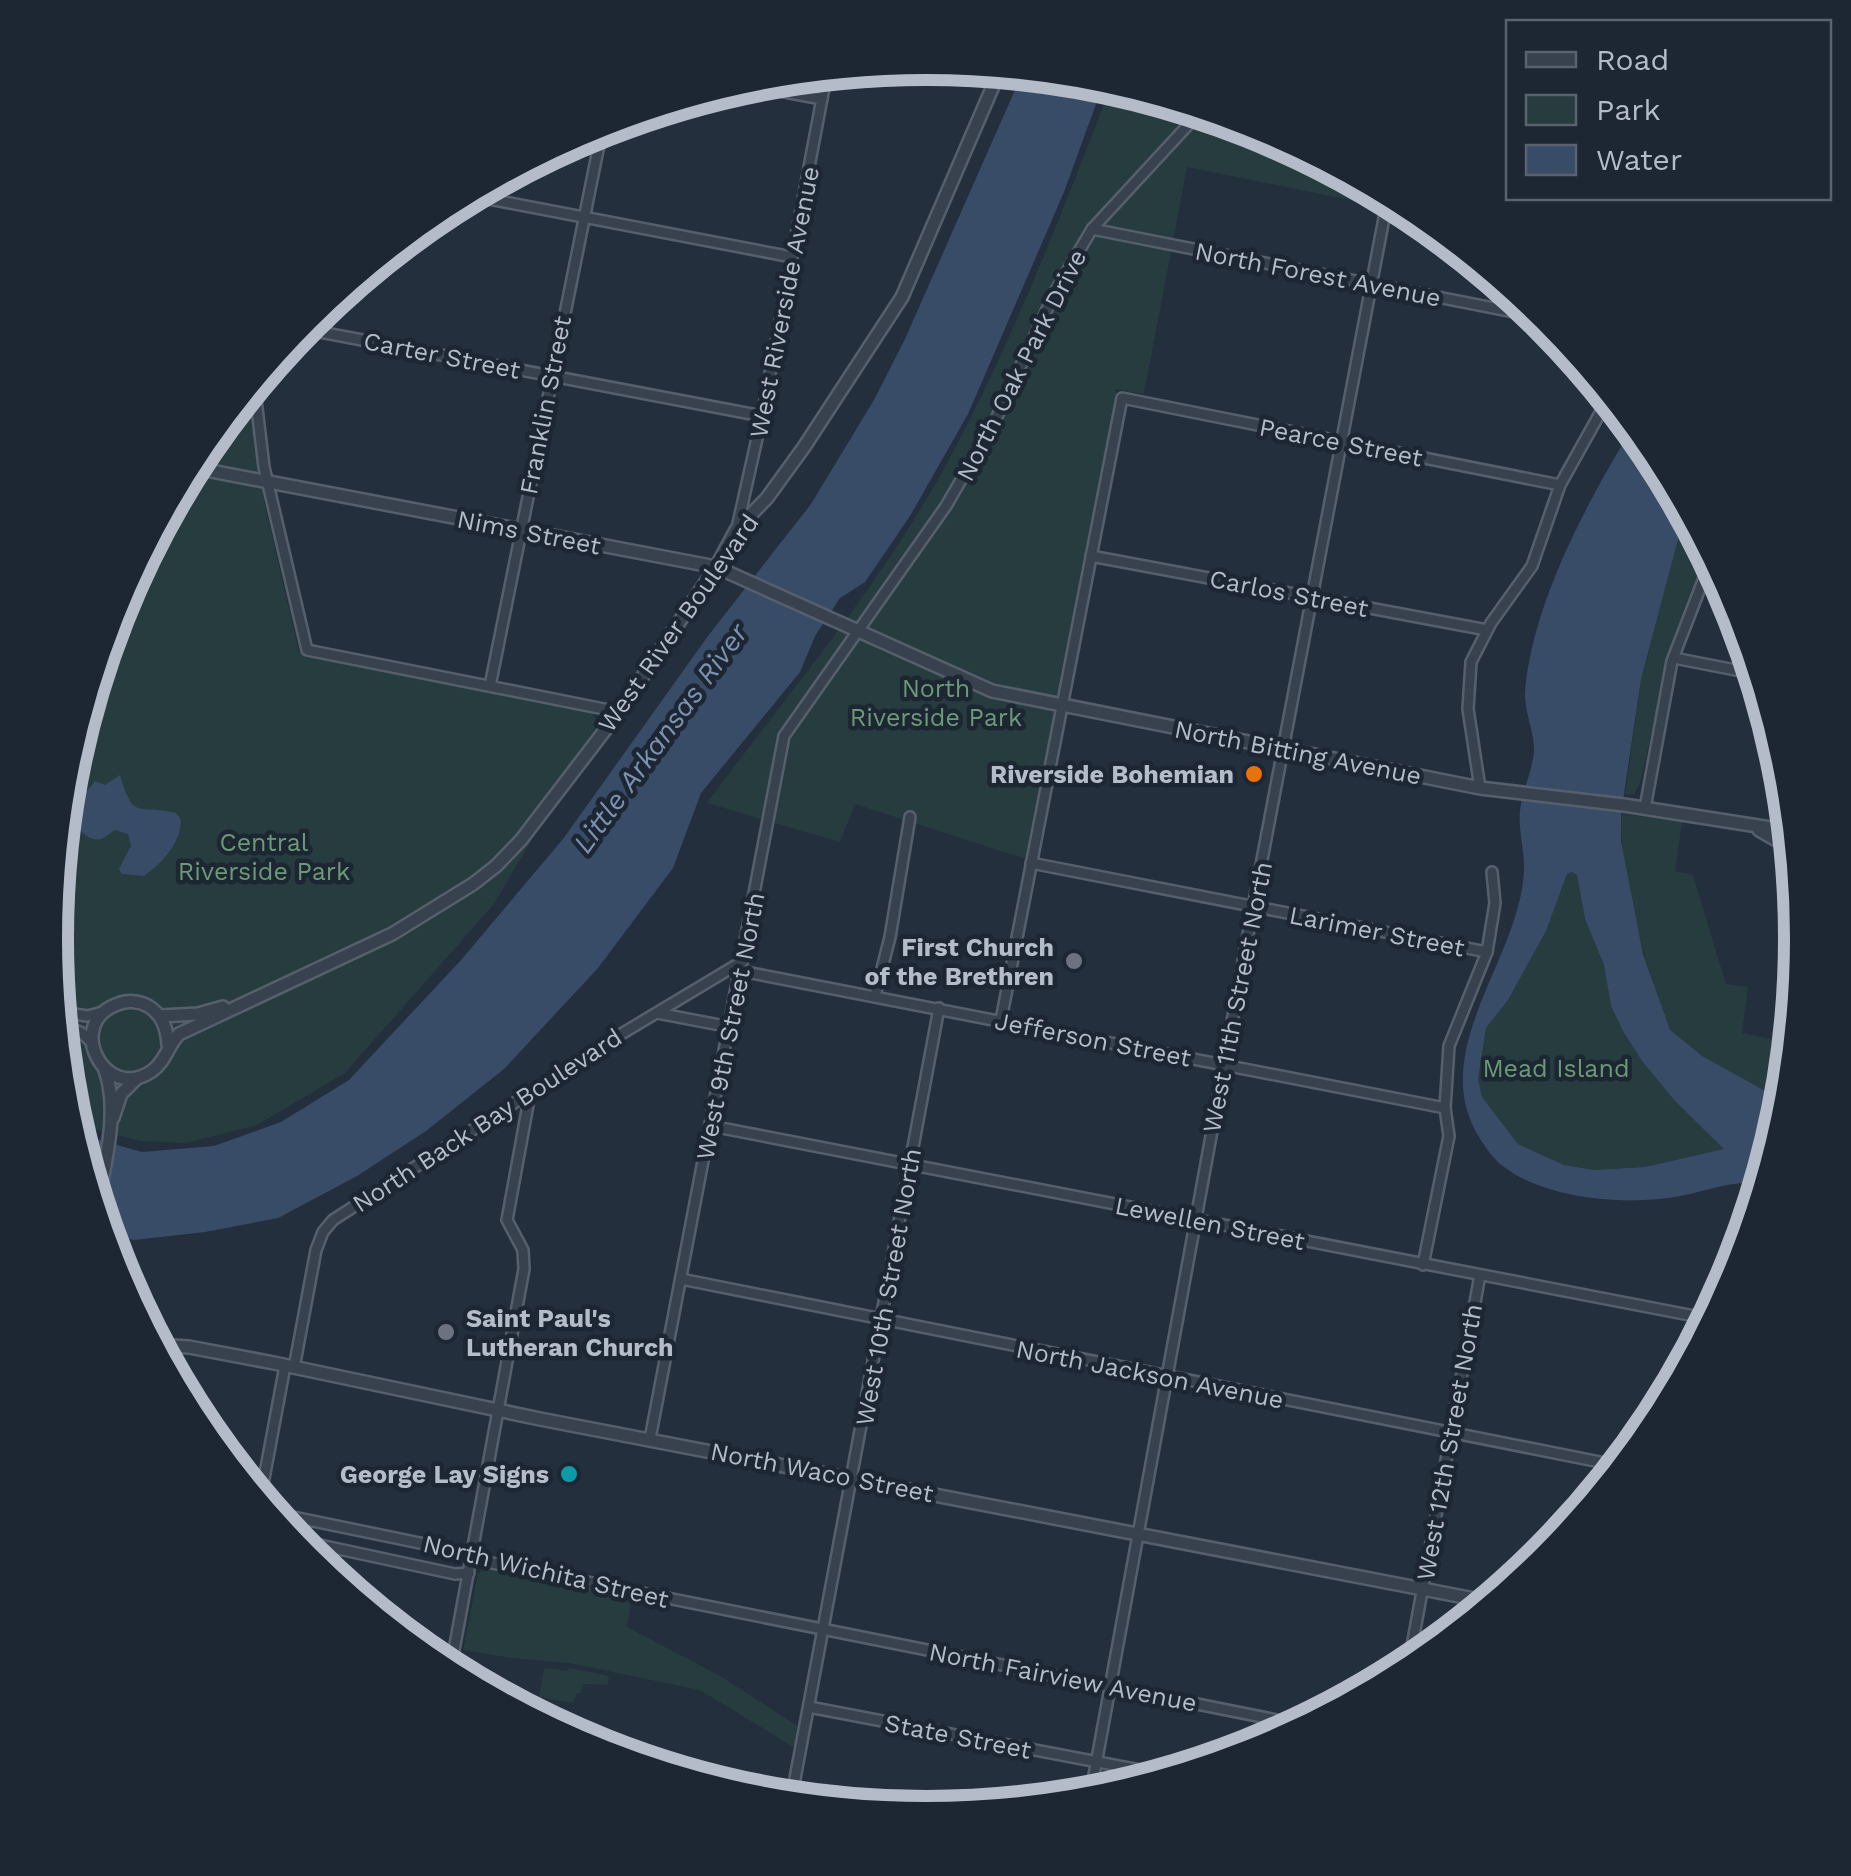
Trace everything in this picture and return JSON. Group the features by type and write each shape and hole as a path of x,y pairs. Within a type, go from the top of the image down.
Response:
{"street":[{"name":"West River Boulevard","path":"168,1045 179,1034 392,934 444,904 496,866 521,840 619,712 716,567 736,530 768,498 902,297 994,83"},
{"name":"West Riverside Avenue","path":"736,530 762,416 824,86"},
{"path":"784,92 822,99"},
{"name":"North Oak Park Drive","path":"857,632 967,472 1056,290 1092,229 1190,123"},
{"name":"Franklin Street","path":"490,686 599,144"},
{"path":"491,198 792,257"},
{"name":"West 11th Street North","path":"1093,1780 1385,214"},
{"name":"North Forest Avenue","path":"1092,229 1511,312"},
{"name":"Carter Street","path":"318,332 762,416"},
{"name":"Pearce Street","path":"1091,556 1122,398 1560,485"},
{"path":"256,402 267,481 308,650 619,712"},
{"path":"1480,788 1468,688 1472,662 1487,630 1532,566 1560,485 1601,410"},
{"name":"Nims Street","path":"206,470 716,567 857,632"},
{"path":"1001,1020 1091,556"},
{"name":"Carlos Street","path":"1091,556 1487,630"},
{"path":"1646,808 1674,658 1704,579"},
{"name":"North Bitting Avenue","path":"857,632 992,691 1480,788 1624,804 1776,830"},
{"name":"West 9th Street North","path":"650,1439 784,736 857,632"},
{"path":"1674,658 1741,671"},
{"path":"875,996 890,937 910,817"},
{"name":"North Bitting Avenue","path":"1750,826 1778,842"},
{"name":"Larimer Street","path":"1031,863 1487,952"},
{"path":"1423,1264 1449,1136 1445,1108 1449,1046 1487,952 1495,903 1492,872"},
{"name":"Jefferson Street","path":"742,966 875,996 1445,1108"},
{"name":"North Back Bay Boulevard","path":"289,1367 316,1250 322,1234 334,1220 656,1013 742,966"},
{"name":"West River Boulevard","path":"160,1016 198,1014 251,999"},
{"path":"71,1013 87,1016 126,1001 150,1007 167,1030 168,1045 158,1066 137,1078 122,1094 110,1127"},
{"name":"West 10th Street North","path":"793,1786 939,1008"},
{"path":"91,1042 94,1026 103,1012"},
{"path":"656,1013 730,1027"},
{"path":"73,1029 91,1042 105,1070 114,1076 137,1078"},
{"path":"102,1177 110,1127 110,1084 105,1070"},
{"path":"453,1654 524,1269 524,1250 508,1220 530,1094"},
{"name":"Lewellen Street","path":"710,1126 1695,1316"},
{"name":"West 12th Street North","path":"1412,1644 1480,1276"},
{"name":"North Jackson Avenue","path":"681,1279 1604,1463"},
{"name":"North Waco Street","path":"171,1346 1472,1599"},
{"path":"264,1483 289,1367"},
{"name":"North Wichita Street","path":"292,1517 444,1548 472,1559 824,1630"},
{"name":"North Wichita Street","path":"319,1545 455,1574 469,1573"},
{"name":"North Fairview Avenue","path":"824,1630 1278,1720"},
{"name":"State Street","path":"809,1707 1135,1770"}],"green space":[{"name":"North Riverside Park","path":"1106,99 1254,145 1368,204 1187,167 1144,394 1114,389 1120,397 1032,861 855,804 840,842 707,803 859,601 915,518 966,427 1053,233"},
{"name":"Central Riverside Park","path":"251,409 265,505 299,652 591,710 599,725 494,904 345,1073 257,1125 186,1143 141,1141 90,1128 84,1105 69,994 69,882 75,826 97,716 133,610 182,509"},
{"path":"1678,527 1701,572 1672,645 1640,783 1634,794 1625,795 1641,679 1679,536"},
{"path":"1621,814 1682,822 1675,871 1693,875 1726,984 1748,987 1742,1033 1777,1040 1769,1091 1694,1051 1670,1029 1633,910"},
{"name":"Mead Island","path":"1567,874 1577,875 1585,919 1604,965 1611,1006 1624,1033 1675,1101 1725,1149 1645,1167 1594,1170 1564,1165 1518,1144 1482,1097 1478,1079 1486,1028 1508,1000 1546,931"},
{"path":"485,1567 632,1596 627,1627 720,1676 799,1727 795,1748 700,1690 569,1663 463,1650 478,1574"},
{"path":"544,1669 609,1676 608,1685 583,1684 573,1703 539,1697"}],"water":[{"name":"Little Arkansas River","path":"1017,85 1098,97 1064,192 968,414 910,516 865,582 840,598 815,636 800,672 701,793 673,868 598,968 504,1069 426,1131 357,1176 278,1218 205,1232 134,1240 122,1237 92,1138 142,1152 214,1146 281,1122 349,1080 462,959 563,839 708,636 811,504 874,400"},
{"path":"1624,441 1669,509 1679,536 1641,679 1621,814 1621,841 1643,954 1670,1030 1702,1056 1769,1093 1747,1182 1659,1199 1589,1198 1522,1178 1492,1155 1476,1132 1465,1100 1463,1068 1470,1035 1519,905 1524,872 1520,811 1534,752 1525,700 1530,658 1550,589 1580,521","holes":["1572,872 1577,875 1585,919 1604,965 1611,1006 1624,1033 1675,1101 1724,1149 1645,1167 1594,1170 1564,1165 1518,1144 1482,1097 1478,1079 1486,1028 1508,1000 1546,931 1567,874"]},
{"path":"120,775 134,805 176,813 181,820 169,852 144,876 122,874 119,869 131,846 128,834 115,830 95,839 84,834 76,822 79,800 95,781 105,785"}],"place":[{"name":"Riverside Bohemian","path":"1254,774"},
{"name":"First Church of the Brethren","path":"1074,961"},
{"name":"Saint Paul's Lutheran Church","path":"446,1332"},
{"name":"George Lay Signs","path":"569,1474"}]}
